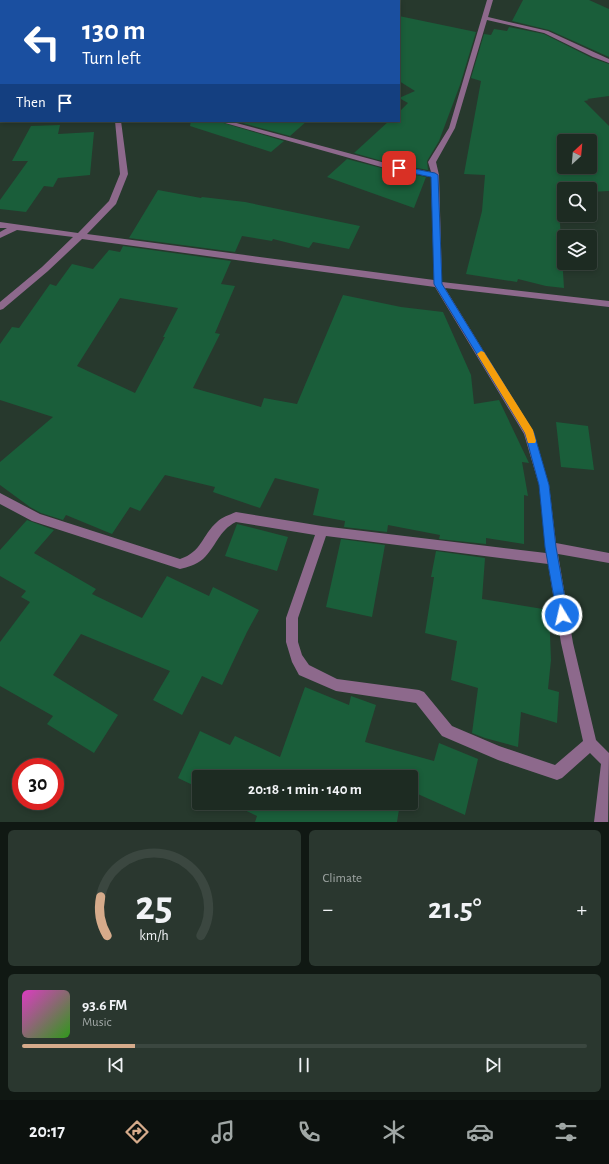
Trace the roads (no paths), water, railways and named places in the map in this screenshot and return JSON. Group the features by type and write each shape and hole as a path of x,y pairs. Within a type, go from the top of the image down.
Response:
{"street":[{"path":"490,0 452,128 432,162 435,175 438,284 529,433 544,485 551,547 567,643 590,744 608,761 601,822"},
{"path":"484,18 546,32 594,56 609,60"},
{"path":"0,307 45,269 78,236 102,216 113,202 121,185 124,174 118,122"},
{"path":"225,122 388,166 435,175"},
{"path":"0,225 438,284 609,304"},
{"path":"0,235 16,227"},
{"path":"0,498 36,518 180,564 191,561 201,553 217,528 226,520 236,516 322,531 553,558"},
{"path":"322,531 292,618 292,642 296,658 304,670 336,685 419,696 447,731 498,753 557,774 590,744"},
{"path":"551,547 609,558"}]}
